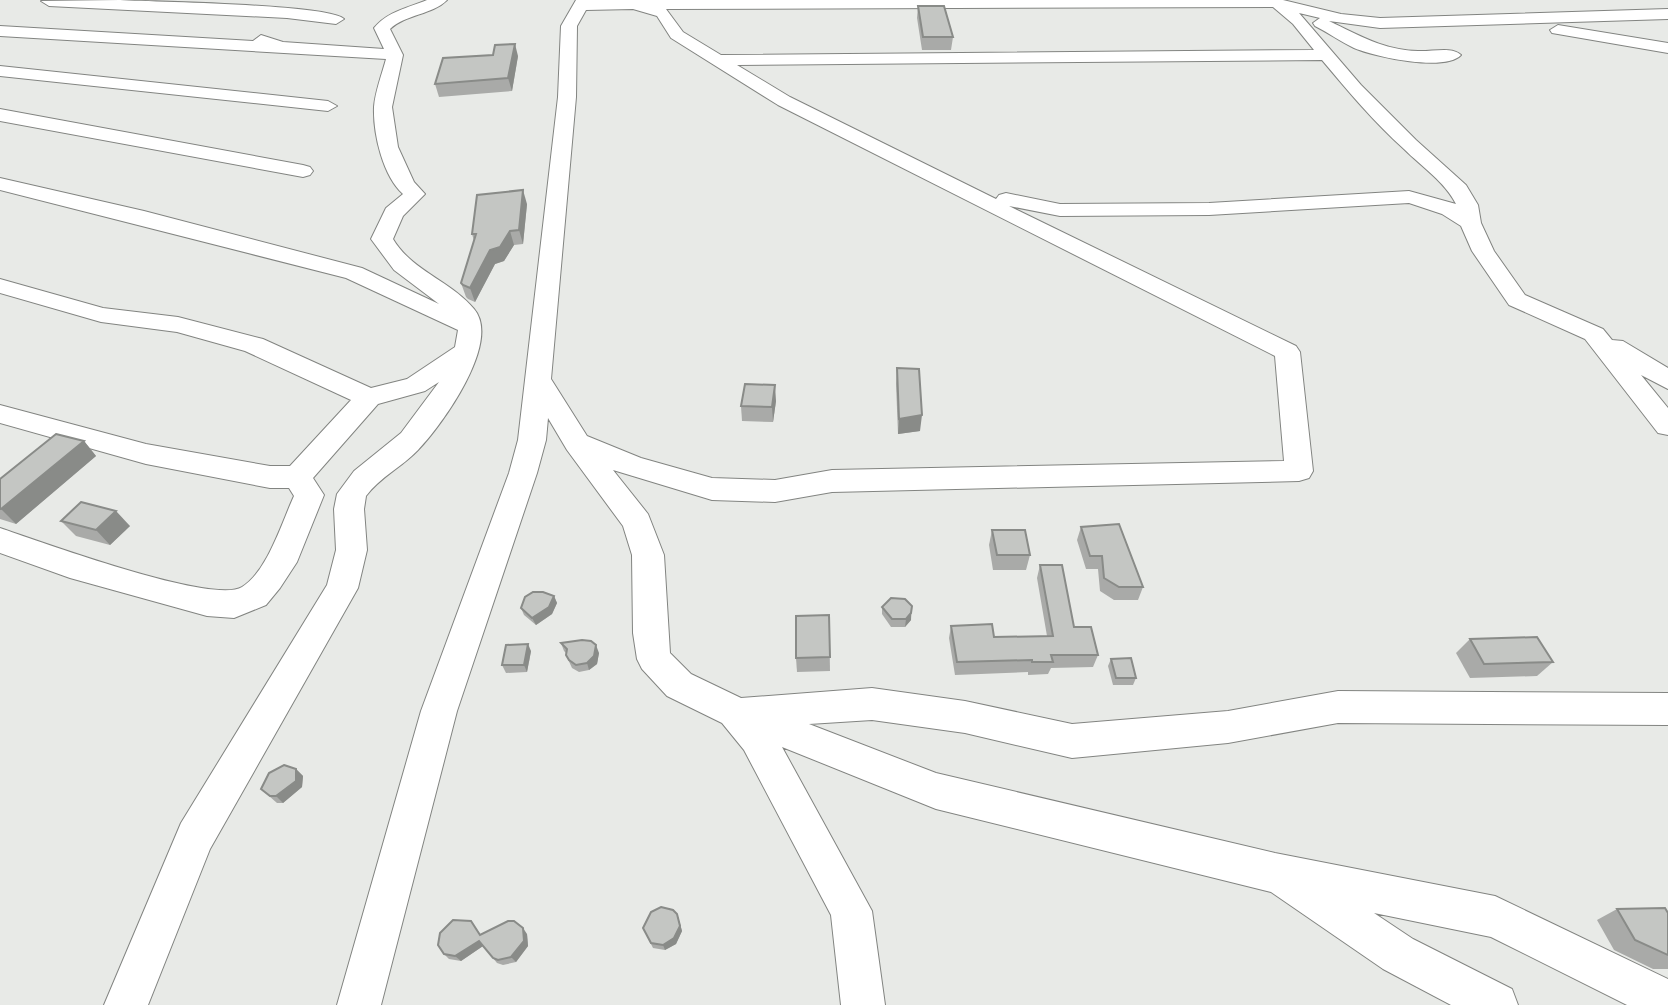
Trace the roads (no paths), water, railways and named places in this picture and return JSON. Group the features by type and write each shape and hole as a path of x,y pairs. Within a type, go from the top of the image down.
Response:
{"street":[{"path":"0,23 50,0 175,3 336,19"},
{"path":"126,1005 195,836 342,588 351,563 352,532 348,506 353,491 411,440 437,405 470,338 468,317 391,255 382,239 394,213 415,194 405,185 388,147 383,107 395,55 382,28 388,20 439,0"},
{"path":"359,1005 439,711 523,473 532,440 567,97 569,26 582,2 634,5 923,1 1272,1 1364,22 1668,14"},
{"path":"1272,1 1299,21 1355,89 1409,144 1459,188 1467,205 1470,223 1483,251 1517,300 1594,334 1668,380"},
{"path":"1272,1 1338,30 1361,44 1391,53 1437,57 1453,55"},
{"path":"175,3 281,47"},
{"path":"1419,4 1463,20 1559,30 1668,48"},
{"path":"577,443 632,466 712,489 775,491 832,481 1298,471 1287,352 784,101 677,35 663,13 634,5"},
{"path":"0,31 395,55"},
{"path":"720,60 1327,55"},
{"path":"0,71 328,106"},
{"path":"0,115 303,171"},
{"path":"920,170 967,188 1019,203 1060,209 1209,209 1409,197 1431,201 1456,211 1470,223"},
{"path":"0,184 136,216 354,273 470,338"},
{"path":"0,286 101,315 178,325 254,345 369,398"},
{"path":"1594,334 1668,426"},
{"path":"0,414 146,454 270,477 298,477 369,398 416,385 470,338"},
{"path":"537,377 577,443 637,522 648,555 650,633 654,659 678,685 735,712 936,791 1275,873 1495,917 1668,1002"},
{"path":"0,540 70,566 207,603 234,605 255,596 281,562 309,495 298,477"},
{"path":"735,712 872,704 965,717 1072,741 1228,727 1338,707 1553,706 1668,709"},
{"path":"735,712 757,738 851,911 863,1005"},
{"path":"1275,873 1398,954 1496,1005"}]}
